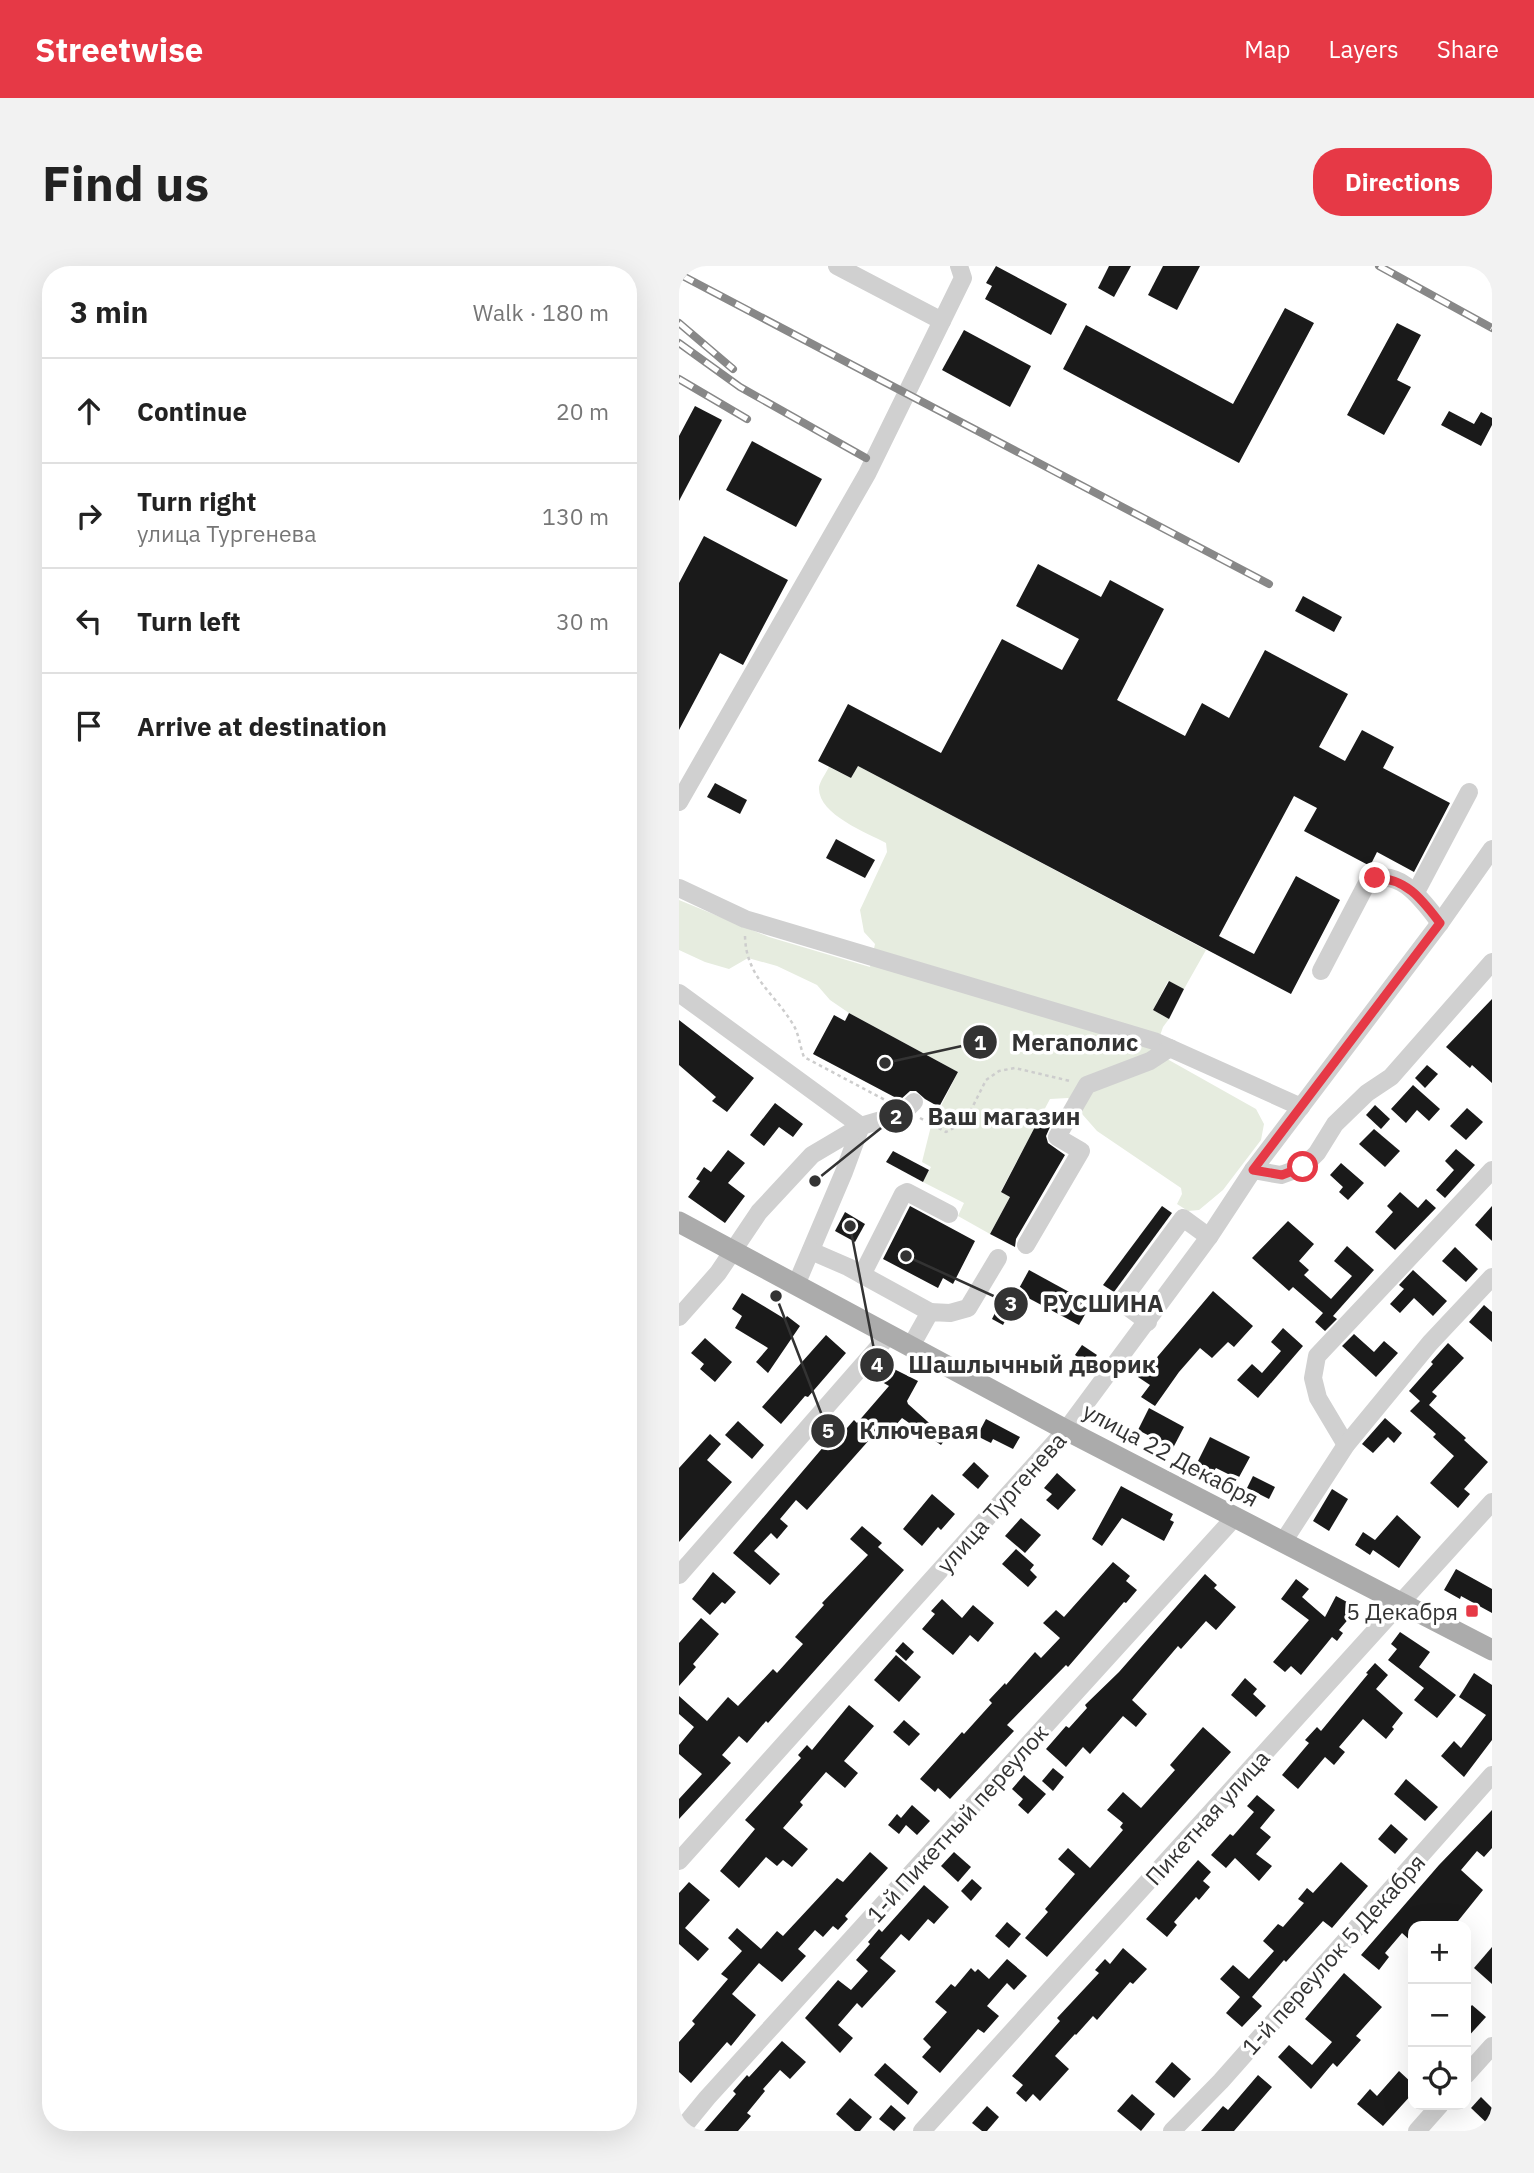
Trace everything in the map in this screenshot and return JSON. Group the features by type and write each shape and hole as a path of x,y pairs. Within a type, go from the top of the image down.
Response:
{"main road":[{"name":"улица 22 Декабря","path":"679,1222 1066,1430 1492,1650"}],"street":[{"path":"837,266 942,321"},
{"path":"679,802 867,474 963,278 959,266"},
{"path":"1416,892 1469,792"},
{"name":"улица Тургенева","path":"679,1861 1066,1430 1148,1322 1253,1170 1440,923 1492,849"},
{"path":"1321,971 1366,885 1375,878 1390,878 1416,892 1440,923"},
{"path":"679,888 745,919 1141,1037 1301,1107"},
{"path":"1253,1170 1282,1175 1303,1167 1317,1153 1335,1124 1367,1093 1391,1077 1492,962"},
{"path":"679,993 861,1126"},
{"path":"1026,1245 1081,1151 1057,1137 1087,1085 1150,1061 1170,1048"},
{"path":"679,1317 718,1273 759,1212 812,1155 861,1126 893,1118 910,1106"},
{"path":"796,1285 861,1126"},
{"path":"1346,1445 1318,1398 1313,1378 1317,1356 1492,1170"},
{"path":"862,1275 903,1194 907,1192 949,1214"},
{"path":"1148,1322 1121,1302 1183,1218 1209,1237"},
{"path":"811,1251 930,1312 950,1313 968,1308 998,1258"},
{"path":"1283,1542 1346,1445 1430,1343 1492,1277"},
{"path":"911,1346 930,1312"},
{"path":"679,1575 889,1335"},
{"name":"Пикетная улица","path":"922,2131 1492,1502"},
{"name":"1-й Пикетный переулок","path":"680,2131 1235,1517"},
{"name":"1-й переулок 5 Декабря","path":"1172,2131 1221,2081 1492,1775"},
{"path":"1471,2070 1492,2046"},
{"path":"1417,2131 1436,2110"}],"path":[{"path":"745,919 745,954 752,970 795,1028 804,1057 910,1106 946,1132 965,1122 986,1080 999,1071 1015,1068 1087,1085"}],"shaded area":[{"path":"858,766 1206,950 1184,989 1168,981 1153,1010 1169,1019 1163,1027 1155,1050 1256,1109 1264,1124 1261,1140 1223,1190 1199,1210 1188,1211 1177,1204 1182,1194 1181,1188 1097,1131 1068,1098 1050,1099 1001,1191 1010,1197 990,1234 958,1216 964,1203 923,1182 931,1167 922,1162 931,1126 958,1072 849,1013 830,1000 817,985 777,966 748,958 729,969 679,950 679,900 769,937 870,967 875,944 864,932 860,910 887,852 886,843 834,814 821,797 819,787 829,767 851,778"}],"building":[{"path":"996,266 1067,304 1051,335 985,299 992,286 986,283"},
{"path":"1109,266 1131,266 1114,297 1098,288"},
{"path":"1163,266 1200,266 1177,310 1148,295"},
{"path":"1285,308 1314,323 1239,463 1063,369 1086,325 1233,404"},
{"path":"1397,323 1421,335 1397,380 1411,387 1384,435 1347,415"},
{"path":"964,330 1031,366 1010,407 942,370"},
{"path":"695,406 722,420 679,501 679,436"},
{"path":"1449,411 1474,424 1481,412 1492,418 1492,425 1481,446 1441,425"},
{"path":"752,441 822,479 796,527 726,490"},
{"path":"704,536 788,580 743,665 720,653 679,730 679,583"},
{"path":"1038,564 1101,597 1110,580 1164,609 1117,700 1185,736 1202,703 1229,718 1265,650 1348,694 1319,747 1345,761 1362,730 1394,747 1383,768 1450,803 1414,872 1377,852 1370,866 1304,831 1317,808 1294,796 1219,936 1254,954 1296,876 1340,900 1291,994 858,766 851,778 818,761 848,704 941,753 1002,639 1062,670 1079,639 1016,606"},
{"path":"1303,596 1342,617 1334,632 1295,611"},
{"path":"715,783 747,800 740,814 707,797"},
{"path":"836,839 875,860 865,878 826,858"},
{"path":"1169,981 1184,989 1169,1019 1153,1010"},
{"path":"1492,999 1492,1083 1446,1047"},
{"path":"849,1013 958,1072 939,1107 916,1091 910,1091 900,1100 813,1054 834,1015 845,1021"},
{"path":"679,1020 754,1078 727,1112 712,1101 716,1097 679,1065"},
{"path":"1427,1065 1438,1074 1425,1088 1415,1078"},
{"path":"1413,1085 1440,1109 1429,1121 1417,1110 1406,1123 1391,1109"},
{"path":"775,1103 803,1124 793,1137 779,1127 764,1146 750,1135"},
{"path":"1375,1105 1390,1119 1381,1129 1366,1115"},
{"path":"1467,1108 1483,1122 1466,1140 1450,1126"},
{"path":"1038,1121 1050,1127 1046,1136 1048,1143 1065,1155 1016,1239 1015,1247 990,1234 1010,1197 1001,1192"},
{"path":"1374,1129 1400,1151 1385,1167 1359,1144"},
{"path":"1456,1149 1475,1165 1445,1198 1436,1190 1454,1170 1445,1161"},
{"path":"728,1150 745,1163 728,1183 745,1196 725,1223 688,1197 700,1181 696,1179 704,1167 711,1172"},
{"path":"893,1151 929,1170 923,1182 886,1162"},
{"path":"1341,1163 1364,1183 1348,1200 1339,1192 1343,1187 1330,1175"},
{"path":"1400,1192 1418,1208 1426,1199 1436,1208 1395,1250 1375,1232 1393,1212 1387,1206"},
{"path":"910,1206 975,1241 953,1284 943,1278 938,1288 883,1259"},
{"path":"1162,1206 1172,1213 1114,1292 1103,1285"},
{"path":"1492,1206 1492,1241 1475,1225"},
{"path":"845,1212 865,1224 855,1242 835,1231"},
{"path":"1288,1221 1314,1244 1299,1261 1309,1270 1304,1275 1331,1299 1352,1276 1334,1261 1347,1246 1374,1270 1333,1316 1337,1319 1325,1331 1315,1322 1323,1313 1293,1287 1289,1291 1252,1258"},
{"path":"1455,1247 1478,1269 1466,1282 1442,1261"},
{"path":"1029,1270 1091,1304 1079,1325 1017,1292"},
{"path":"1413,1270 1447,1301 1433,1316 1414,1298 1400,1313 1390,1304 1404,1289 1399,1285"},
{"path":"1213,1291 1253,1326 1234,1347 1228,1342 1212,1358 1200,1348 1155,1406 1141,1397 1150,1385 1138,1377 1150,1360 1153,1362"},
{"path":"742,1293 785,1319 787,1316 800,1326 768,1373 756,1362 768,1348 735,1328 742,1316 732,1309"},
{"path":"1000,1303 1011,1309 1003,1325 992,1319"},
{"path":"1484,1305 1492,1312 1492,1342 1469,1322"},
{"path":"1283,1328 1303,1346 1258,1398 1237,1380 1252,1364 1262,1373 1281,1351 1271,1342"},
{"path":"1354,1334 1374,1352 1384,1341 1398,1353 1376,1377 1342,1346"},
{"path":"826,1335 846,1353 781,1424 762,1407"},
{"path":"705,1338 732,1362 715,1382 700,1369 704,1364 691,1353"},
{"path":"1448,1343 1464,1358 1432,1392 1437,1396 1429,1405 1488,1462 1464,1489 1470,1494 1458,1508 1430,1483 1454,1456 1433,1437 1436,1434 1410,1411 1420,1401 1409,1391"},
{"path":"1082,1345 1097,1355 1089,1365 1075,1355"},
{"path":"890,1367 918,1381 907,1401 908,1404 946,1438 941,1445 902,1418 886,1436 878,1430 807,1510 796,1500 780,1519 788,1526 777,1539 771,1533 754,1551 780,1574 770,1585 733,1553 836,1432 840,1436 854,1420 857,1423 889,1386 882,1382"},
{"path":"1149,1408 1184,1427 1173,1448 1138,1430"},
{"path":"1385,1418 1402,1433 1394,1443 1388,1437 1373,1453 1362,1444"},
{"path":"986,1419 1020,1437 1013,1449 993,1439 991,1443 977,1436"},
{"path":"738,1421 764,1445 752,1459 725,1435"},
{"path":"710,1434 721,1444 707,1460 732,1482 679,1542 679,1468"},
{"path":"1210,1437 1250,1457 1238,1479 1216,1468 1214,1471 1197,1463"},
{"path":"974,1462 989,1476 978,1489 962,1475"},
{"path":"1057,1473 1076,1490 1058,1510 1046,1500 1052,1494 1044,1488"},
{"path":"1253,1476 1275,1487 1269,1499 1247,1488"},
{"path":"1121,1486 1173,1514 1170,1520 1174,1522 1164,1541 1122,1518 1102,1546 1092,1539"},
{"path":"1332,1489 1348,1499 1329,1531 1313,1521"},
{"path":"932,1494 955,1514 941,1530 938,1527 922,1546 903,1529"},
{"path":"1397,1515 1421,1537 1399,1568 1373,1550 1370,1555 1355,1545 1363,1532 1375,1540"},
{"path":"1021,1518 1041,1535 1025,1553 1005,1536"},
{"path":"862,1526 882,1543 878,1547 904,1570 768,1723 766,1721 747,1743 739,1736 722,1755 731,1763 679,1819 679,1799 702,1774 679,1754 679,1745 694,1727 679,1714 679,1696 707,1721 728,1697 738,1706 773,1669 777,1673 803,1644 795,1637 824,1605 822,1603 868,1555 850,1539"},
{"path":"1016,1549 1034,1565 1030,1570 1037,1577 1028,1587 1002,1564"},
{"path":"1113,1562 1130,1576 1126,1581 1137,1590 1068,1667 1066,1665 1007,1725 1014,1731 950,1799 938,1788 935,1792 920,1779 962,1732 964,1734 992,1703 989,1700 1035,1652 1041,1658 1060,1638 1043,1623 1056,1610 1064,1617"},
{"path":"1456,1569 1492,1589 1492,1613 1444,1590"},
{"path":"713,1572 736,1592 710,1615 692,1599"},
{"path":"1205,1574 1217,1585 1214,1588 1236,1607 1216,1630 1206,1621 1181,1649 1178,1646 1132,1700 1147,1714 1136,1727 1123,1716 1090,1754 1083,1747 1066,1767 1046,1749 1066,1726 1069,1728 1087,1708 1085,1705 1119,1672"},
{"path":"1296,1579 1309,1589 1302,1597 1325,1617 1336,1596 1358,1608 1339,1630 1343,1633 1337,1641 1332,1637 1301,1675 1291,1666 1285,1672 1273,1662 1309,1620 1281,1599"},
{"path":"942,1599 962,1618 973,1605 994,1623 978,1642 970,1635 953,1655 922,1629 935,1614 931,1611"},
{"path":"701,1618 719,1634 693,1664 696,1667 679,1686 679,1643"},
{"path":"1400,1632 1430,1652 1419,1667 1456,1695 1437,1718 1414,1700 1424,1688 1388,1660 1397,1649 1391,1644"},
{"path":"903,1642 914,1652 906,1661 895,1651"},
{"path":"896,1655 921,1677 899,1702 874,1680"},
{"path":"1375,1663 1388,1675 1376,1689 1403,1713 1392,1727 1394,1729 1386,1739 1363,1719 1339,1747 1345,1752 1334,1765 1325,1757 1298,1789 1282,1775 1309,1743 1305,1740 1317,1727 1321,1731"},
{"path":"1474,1673 1492,1685 1492,1740 1464,1777 1441,1756 1454,1741 1461,1748 1486,1715 1459,1697"},
{"path":"1245,1678 1257,1689 1253,1694 1266,1706 1256,1717 1231,1695"},
{"path":"849,1705 874,1726 844,1761 858,1773 845,1788 826,1772 800,1802 803,1805 783,1828 808,1849 792,1867 783,1860 777,1866 766,1857 739,1888 720,1871 755,1829 745,1820 801,1758 798,1755 807,1745 812,1750"},
{"path":"904,1720 920,1734 909,1746 893,1732"},
{"path":"1203,1727 1231,1752 1047,1957 1025,1938 1048,1912 1045,1909 1075,1874 1058,1859 1068,1848 1090,1868 1123,1830 1120,1827 1123,1823 1107,1810 1123,1792 1141,1808 1175,1770 1170,1765"},
{"path":"1053,1768 1064,1777 1053,1791 1042,1781"},
{"path":"1024,1775 1046,1794 1028,1814 1018,1805 1023,1799 1012,1789"},
{"path":"1406,1779 1438,1807 1425,1821 1394,1794"},
{"path":"1257,1795 1275,1810 1260,1828 1271,1837 1256,1854 1272,1866 1259,1881 1235,1858 1226,1868 1211,1855 1230,1834 1233,1836 1254,1812 1247,1806"},
{"path":"912,1805 930,1821 917,1835 906,1825 899,1834 888,1825 897,1814 901,1818"},
{"path":"1492,1810 1492,1848 1484,1857 1477,1851 1461,1870 1483,1890 1458,1921 1408,1921 1408,1938 1402,1933 1385,1953 1389,1957 1379,1970 1361,1955 1439,1865"},
{"path":"1391,1824 1408,1839 1395,1854 1378,1839"},
{"path":"870,1852 888,1868 845,1916 848,1919 838,1930 833,1926 823,1937 815,1930 798,1949 806,1956 782,1982 759,1963 732,1994 756,2015 731,2046 727,2042 691,2083 679,2072 679,2042 695,2024 692,2021 728,1979 721,1974 742,1951 728,1938 737,1928 761,1949 777,1931 783,1936 837,1878 843,1882"},
{"path":"954,1852 971,1867 958,1882 941,1866"},
{"path":"1198,1860 1211,1872 1203,1881 1210,1887 1199,1900 1196,1897 1174,1922 1177,1925 1167,1937 1146,1919"},
{"path":"1341,1862 1368,1886 1332,1928 1323,1921 1286,1962 1284,1960 1252,1997 1262,2006 1242,2027 1226,2013 1240,1997 1220,1979 1233,1965 1249,1979 1274,1951 1263,1941 1278,1924 1283,1927 1304,1903 1298,1899 1307,1888 1313,1893"},
{"path":"972,1879 982,1888 971,1901 961,1891"},
{"path":"689,1882 710,1900 685,1928 709,1949 698,1961 679,1944 679,1893"},
{"path":"924,1885 949,1907 934,1924 928,1919 909,1941 901,1934 880,1958 896,1971 862,2008 857,2003 838,2025 853,2038 840,2053 805,2018 838,1980 851,1990 868,1971 856,1960 879,1929 882,1932"},
{"path":"1007,1922 1021,1934 1009,1948 995,1936"},
{"path":"1492,1947 1492,1984 1474,1968"},
{"path":"1123,1948 1147,1969 1133,1984 1130,1982 1097,2020 1093,2016 1055,2056 1069,2069 1040,2101 1033,2094 1026,2102 1016,2093 1023,2085 1012,2076 1060,2021 1057,2018 1099,1973 1095,1970 1105,1959 1110,1964"},
{"path":"1007,1959 1027,1976 1014,1990 1007,1983 987,2006 999,2016 984,2033 978,2029 940,2073 922,2057 931,2047 923,2039 947,2012 935,2002 951,1984 955,1987 971,1968 975,1972 978,1969 989,1979"},
{"path":"1344,1973 1382,2007 1356,2036 1361,2040 1337,2067 1333,2063 1311,2089 1278,2057 1289,2045 1312,2065 1332,2042 1305,2019"},
{"path":"1471,2006 1486,2017 1471,2034"},
{"path":"782,2041 806,2062 790,2079 780,2070 763,2089 765,2091 747,2113 751,2116 738,2131 704,2131 736,2094 733,2091"},
{"path":"1172,2062 1191,2079 1174,2098 1155,2082"},
{"path":"885,2063 918,2092 908,2105 874,2075"},
{"path":"1399,2071 1408,2079 1408,2098 1383,2126 1357,2104 1370,2089 1377,2096"},
{"path":"1258,2075 1272,2087 1234,2131 1201,2131 1223,2106 1228,2110"},
{"path":"1132,2094 1155,2114 1141,2131 1117,2111"},
{"path":"1481,2097 1492,2108 1492,2128 1471,2108"},
{"path":"850,2098 872,2117 860,2131 855,2131 836,2114"},
{"path":"891,2105 906,2118 894,2131 879,2119"},
{"path":"987,2106 999,2117 987,2131 982,2131 972,2123"}],"railway":[{"path":"1379,266 1492,328"},
{"path":"679,274 1269,584"},
{"path":"679,323 733,369"},
{"path":"679,343 740,387 866,458"},
{"path":"679,379 747,419"}],"place":[{"name":"Мегаполис","path":"885,1063"},
{"name":"Ваш магазин","path":"815,1181"},
{"name":"Шашлычный дворик","path":"850,1226"},
{"name":"РУСШИНА","path":"906,1256"},
{"name":"Ключевая","path":"776,1296"},
{"name":"5 Декабря","path":"1472,1611"}],"route":[{"path":"1303,1167 1282,1175 1253,1170 1440,923 1416,892 1390,878 1375,878"}]}
